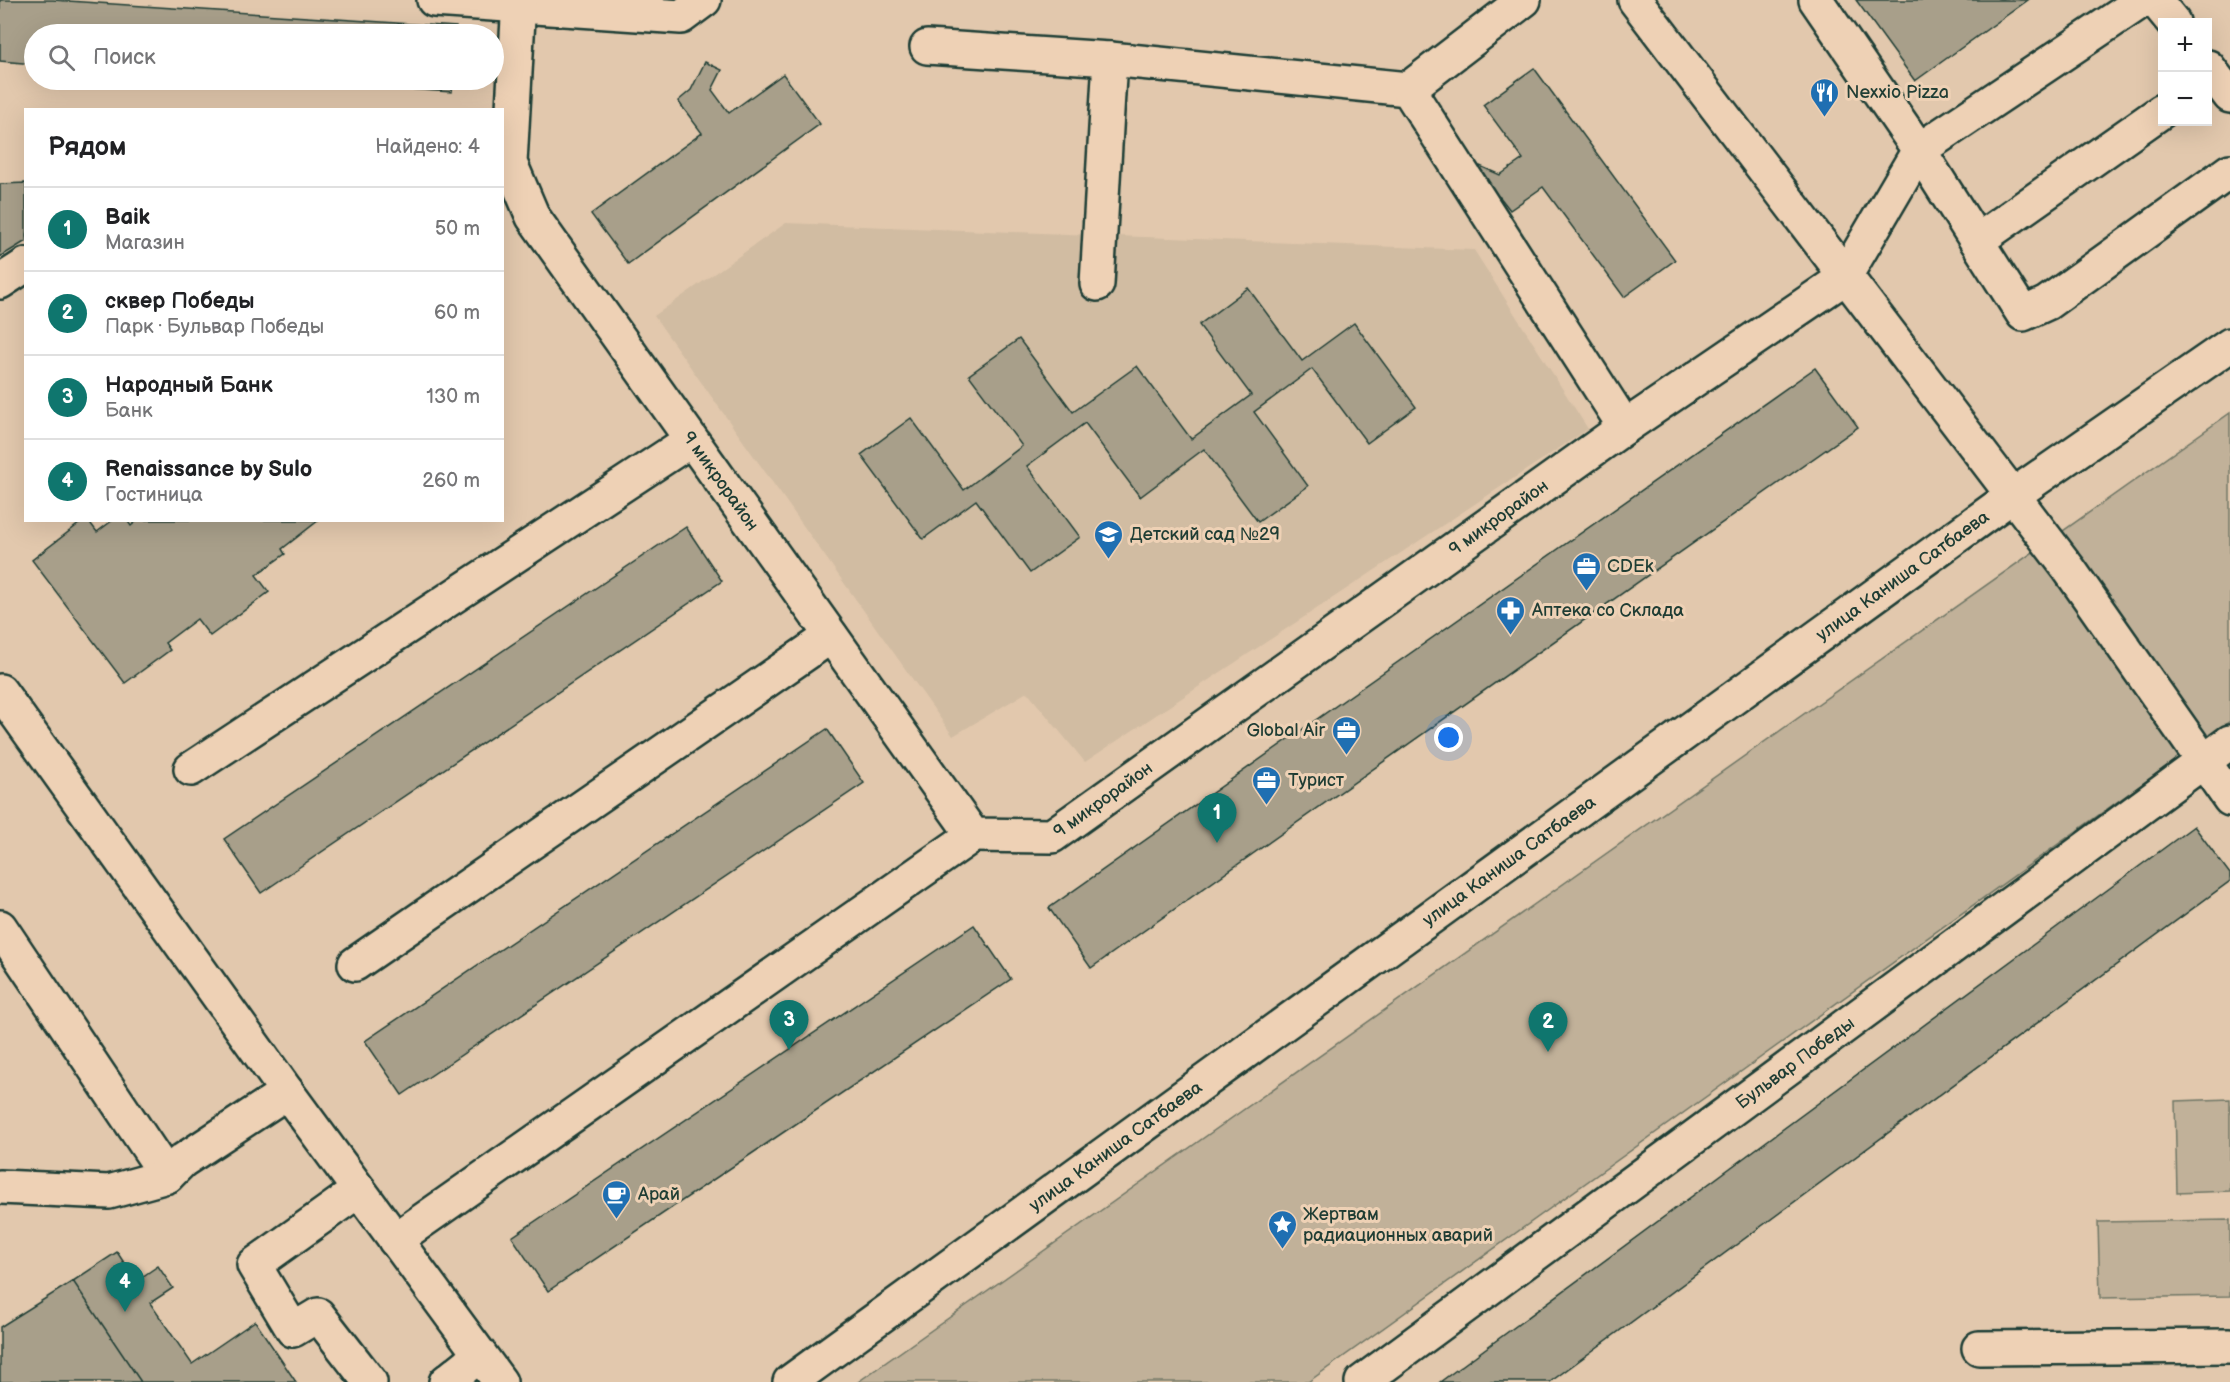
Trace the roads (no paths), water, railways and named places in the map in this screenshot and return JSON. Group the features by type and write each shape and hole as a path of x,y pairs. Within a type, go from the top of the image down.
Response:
{"street":[{"path":"434,0 519,3 681,17 704,0"},
{"path":"927,47 1110,59 1408,89 1524,0"},
{"path":"1635,0 1844,278 2070,569 2230,799"},
{"path":"1816,0 1919,150 2023,314 2047,303 2230,171"},
{"path":"1844,278 1919,150 2143,0"},
{"path":"2155,0 2170,18"},
{"name":"9 микрорайон","path":"519,3 510,163 533,217 973,835 1052,836 1625,428 1844,278"},
{"path":"1097,284 1110,59"},
{"path":"1408,89 1625,428"},
{"path":"1977,241 2158,114"},
{"path":"0,282 24,266"},
{"name":"улица Каниша Сатбаева","path":"790,1382 2012,496 2230,345"},
{"path":"191,769 692,440"},
{"path":"355,964 831,636"},
{"path":"0,691 286,1092 500,1382"},
{"name":"Бульвар Победы","path":"1362,1382 2230,742"},
{"path":"395,1240 973,835"},
{"path":"0,927 167,1176"},
{"path":"0,1187 109,1192 167,1176 182,1161 286,1092"},
{"path":"359,1190 254,1265 293,1330 318,1315 370,1382"},
{"path":"1979,1348 2230,1346"},
{"path":"446,1382 480,1355"}],"place":[{"name":"Nexxio Pizza","path":"1825,118"},
{"name":"Детский сад №29","path":"1109,560"},
{"name":"CDEk","path":"1586,592"},
{"name":"Аптека со Склада","path":"1511,636"},
{"name":"Global Air","path":"1346,756"},
{"name":"Турист","path":"1267,806"},
{"name":"Baik","path":"1217,843"},
{"name":"Народный Банк","path":"789,1050"},
{"name":"сквер Победы","path":"1548,1052"},
{"name":"Арай","path":"617,1220"},
{"name":"Жертвам радиационных аварий","path":"1282,1250"},
{"name":"Renaissance by Sulo","path":"125,1312"}]}
